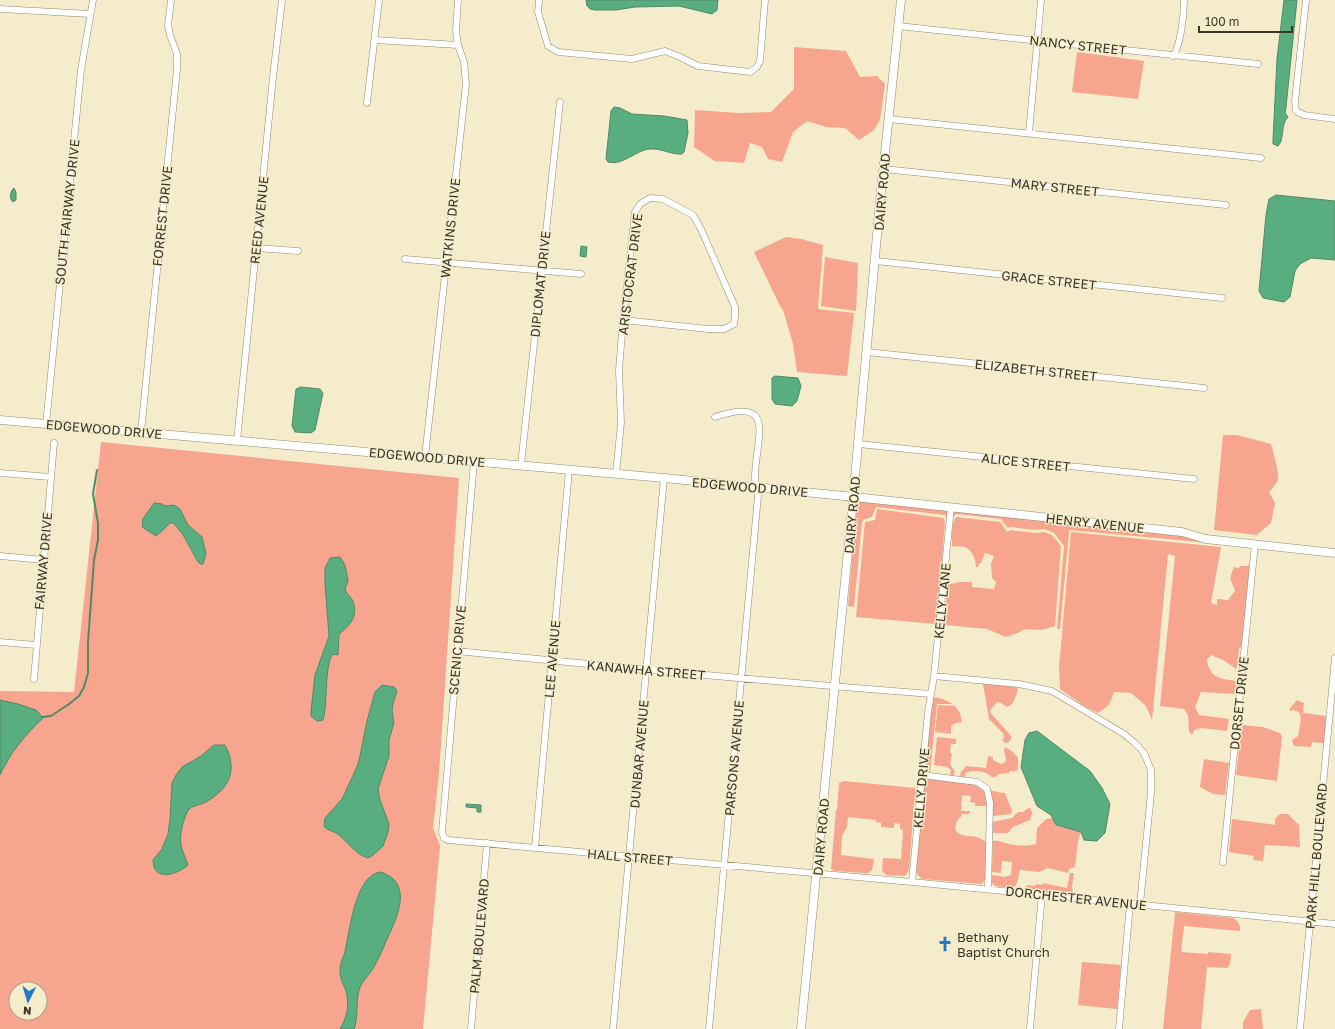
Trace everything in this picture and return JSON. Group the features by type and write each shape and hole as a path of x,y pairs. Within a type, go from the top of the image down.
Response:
{"street":[{"name":"SOUTH FAIRWAY DRIVE","path":"46,425 81,70 93,0"},
{"name":"FORREST DRIVE","path":"142,432 177,69 177,54 170,35 168,24 171,0"},
{"name":"REED AVENUE","path":"237,441 282,0"},
{"path":"367,103 379,0"},
{"name":"WATKINS DRIVE","path":"425,457 466,84 464,62 458,45 456,31 458,0"},
{"path":"539,0 538,12 548,46 558,52 632,59 665,51 698,66 750,72 757,67 760,61 765,0"},
{"name":"DAIRY ROAD","path":"801,1029 818,873 901,0"},
{"path":"1029,133 1041,0"},
{"path":"1173,56 1178,49 1184,16 1184,0"},
{"path":"1306,0 1295,101 1296,111 1304,115 1335,119"},
{"path":"0,9 90,14"},
{"name":"NANCY STREET","path":"898,26 1258,64"},
{"path":"375,40 458,45"},
{"name":"DIPLOMAT DRIVE","path":"521,466 560,102"},
{"path":"889,119 1261,158"},
{"name":"MARY STREET","path":"884,169 1226,205"},
{"name":"ARISTOCRAT DRIVE","path":"616,474 621,423 619,370 623,320 636,212 640,204 650,198 663,199 693,215 701,229 735,307 736,317 734,324 724,329 708,329 623,320"},
{"path":"256,248 298,251"},
{"path":"405,259 581,274"},
{"name":"GRACE STREET","path":"876,261 1222,298"},
{"name":"ELIZABETH STREET","path":"867,352 1204,388"},
{"name":"PARSONS AVENUE","path":"710,1029 758,496 755,478 760,426 758,418 752,413 744,411 729,412 714,417"},
{"name":"EDGEWOOD DRIVE","path":"0,420 664,478 854,497"},
{"name":"FAIRWAY DRIVE","path":"34,679 54,442"},
{"name":"ALICE STREET","path":"859,444 1194,479"},
{"name":"SCENIC DRIVE","path":"444,838 442,832 474,462"},
{"name":"LEE AVENUE","path":"535,848 569,470"},
{"path":"0,473 51,477"},
{"name":"DUNBAR AVENUE","path":"613,1029 664,478"},
{"name":"HENRY AVENUE","path":"854,497 1182,532 1206,539 1335,553"},
{"name":"KELLY LANE","path":"931,694 951,508"},
{"name":"DORSET DRIVE","path":"1223,862 1256,544"},
{"path":"0,556 44,560"},
{"path":"0,642 36,645"},
{"name":"KANAWHA STREET","path":"457,651 646,670 931,694"},
{"name":"PARK HILL BOULEVARD","path":"1300,1029 1335,658"},
{"path":"934,676 1020,684 1052,691 1135,742 1144,753 1151,770 1151,793 1140,904"},
{"name":"KELLY DRIVE","path":"912,882 931,694"},
{"path":"922,775 977,782 988,789 990,803 988,889"},
{"name":"HALL STREET","path":"444,838 448,840 629,857 818,873"},
{"name":"PALM BOULEVARD","path":"471,1029 487,843"},
{"name":"DORCHESTER AVENUE","path":"818,873 1335,924"},
{"path":"1030,1029 1042,894"},
{"path":"1119,1029 1130,903"}],"shaded area":[{"path":"586,0 718,0 717,10 712,14 679,6 595,10 590,9 587,6"},
{"path":"1284,0 1297,0 1285,113 1288,117 1284,124 1281,140 1278,146 1273,144 1273,140 1277,59"},
{"path":"794,47 846,51 860,77 877,76 885,84 880,120 874,130 859,140 845,128 826,127 807,121 793,132 782,162 768,159 762,147 750,143 744,163 715,161 694,147 695,110 739,113 771,112 794,89"},
{"path":"1077,52 1144,61 1138,99 1072,92"},
{"path":"614,107 620,108 632,114 664,116 687,120 688,133 684,152 682,154 674,154 650,149 619,162 608,162 606,159 611,111"},
{"path":"14,188 16,192 16,200 13,202 10,195"},
{"path":"1276,195 1335,201 1335,260 1311,258 1300,264 1295,271 1290,297 1284,302 1263,298 1259,291 1266,215 1269,199"},
{"path":"786,237 801,239 823,245 818,309 854,313 847,376 797,372 793,344 783,310 754,252"},
{"path":"581,246 587,247 586,257 580,256"},
{"path":"825,257 858,263 856,311 821,306"},
{"path":"775,376 798,378 801,386 797,401 792,406 775,404 772,399 772,378"},
{"path":"301,387 320,389 323,393 315,430 311,433 295,432 292,426 296,389"},
{"path":"1223,435 1237,435 1271,444 1278,479 1269,492 1275,503 1271,523 1257,535 1214,530"},
{"path":"101,442 459,478 439,773 433,828 440,846 423,1029 0,1029 0,691 74,692"},
{"path":"857,501 1182,536 1210,543 1070,530 1060,629 1057,629 1064,546 1054,533 1045,529 1035,530 1011,527 1008,528 1001,519 956,514 948,522 945,515 876,507 872,517 863,520 862,522 854,607 848,606"},
{"path":"154,503 165,506 174,505 180,509 188,525 202,537 206,554 203,564 198,562 182,533 173,523 170,523 156,536 142,527 143,519"},
{"path":"877,509 944,518 945,523 936,624 856,617 865,522 875,520"},
{"path":"956,517 1000,522 1007,532 1011,530 1035,533 1044,532 1052,535 1061,546 1055,626 1042,630 1024,629 1006,637 987,629 945,625 947,585 959,582 972,582 972,587 994,589 996,582 992,578 991,564 994,556 985,553 981,563 978,567 976,567 974,556 968,549 965,547 952,546 953,527"},
{"path":"1071,532 1221,547 1211,603 1217,605 1217,599 1228,600 1235,591 1231,582 1231,575 1234,567 1239,568 1240,566 1250,566 1243,646 1239,648 1236,669 1225,661 1211,655 1207,660 1208,666 1215,676 1236,681 1235,694 1201,692 1195,707 1199,715 1229,719 1227,731 1202,728 1194,730 1192,735 1189,732 1188,715 1184,709 1160,706 1175,556 1168,554 1152,720 1146,706 1131,693 1114,692 1109,705 1098,713 1084,706 1060,689 1059,667"},
{"path":"340,557 345,565 348,580 345,590 353,601 355,612 350,623 339,634 338,655 333,654 330,659 323,720 317,721 311,716 315,675 329,636 325,568 330,558"},
{"path":"983,684 1016,686 1018,688 1015,699 1010,706 1007,707 997,702 990,712 1011,736 1011,740 1007,743 1002,740 1004,738 1003,733 989,719"},
{"path":"382,685 394,687 397,691 392,711 394,723 389,740 389,756 378,789 380,800 389,824 383,846 368,858 355,851 338,834 324,826 325,818 342,799 356,769 375,692"},
{"path":"933,697 953,704 961,716 962,722 951,726 951,734 935,732 938,705 954,706 952,704 937,704 930,773 925,770"},
{"path":"0,700 36,710 43,718 18,745 8,759 0,775"},
{"path":"1297,700 1304,703 1303,713 1326,716 1324,743 1312,742 1311,747 1294,746 1292,740 1298,736 1301,719 1299,712 1294,710 1289,711"},
{"path":"1242,725 1263,727 1280,733 1282,737 1277,781 1236,775"},
{"path":"1037,731 1090,771 1102,788 1110,804 1105,833 1097,841 1084,840 1081,832 1056,825 1051,815 1037,806 1021,767 1025,740 1029,733"},
{"path":"937,737 956,739 956,744 951,744 950,753 952,754 950,764 955,772 953,776 950,776 951,770 947,767 934,765"},
{"path":"214,745 225,745 231,762 229,778 221,791 214,797 189,809 187,812 183,823 181,841 182,849 188,865 172,874 161,874 154,867 153,860 162,849 168,834 172,783 182,767 201,756"},
{"path":"1005,747 1012,751 1018,758 1018,769 1016,771 999,774 995,777 976,771 965,773 966,777 960,776 961,772 966,766 986,768 988,756 993,757 993,760 1001,764 1004,763 1006,760 1004,750"},
{"path":"1204,759 1229,763 1225,795 1213,794 1200,787"},
{"path":"925,779 965,783 980,787 984,791 986,796 986,806 975,806 975,803 970,802 971,796 962,795 961,811 970,811 969,814 962,814 955,827 959,834 977,837 986,842 985,879 982,884 922,879 917,874 916,870"},
{"path":"844,781 915,788 916,801 914,805 909,870 905,876 886,875 882,871 883,858 901,859 903,830 900,829 900,824 894,823 894,828 881,827 881,823 876,822 876,820 848,817 847,827 842,836 841,855 874,859 872,870 868,873 864,873 834,871 831,869 839,783"},
{"path":"990,790 1005,793 1012,811 1011,814 993,816 993,804"},
{"path":"466,804 481,805 481,812 477,812 477,808 466,807"},
{"path":"1030,807 1032,813 1030,820 1013,827 1008,833 992,833 992,822 1012,818 1018,812 1023,812"},
{"path":"1280,814 1288,814 1299,825 1300,847 1265,845 1263,861 1253,860 1254,856 1229,852 1232,819 1275,825 1275,819"},
{"path":"1053,818 1056,826 1081,832 1078,841 1075,867 1069,869 1068,873 1048,868 1039,872 1020,870 1017,882 1013,888 995,886 992,883 992,875 1005,877 1011,875 1012,862 1002,861 1001,873 992,872 993,841 1019,845 1036,844 1037,828 1046,819"},
{"path":"381,872 391,877 397,884 400,892 398,911 378,960 360,987 354,1029 340,1029 345,1019 348,1004 347,993 342,982 340,967 352,915 360,892 366,882 372,875"},
{"path":"1070,873 1074,873 1072,886 1073,895 1026,889 1027,885 1043,885 1043,883 1067,888"},
{"path":"1175,912 1233,918 1240,925 1240,931 1184,926 1181,952 1231,954 1230,964 1227,968 1207,967 1201,1029 1163,1029"},
{"path":"1082,962 1121,965 1117,1009 1078,1005"},
{"path":"1261,1009 1263,1029 1243,1029 1243,1022 1250,1010"}],"waterway":[{"path":"42,717 51,716 79,696 84,687 88,673 88,642 94,560 98,540 98,523 93,494 97,470"}],"place":[{"name":"Bethany Baptist Church","path":"945,944"}]}
